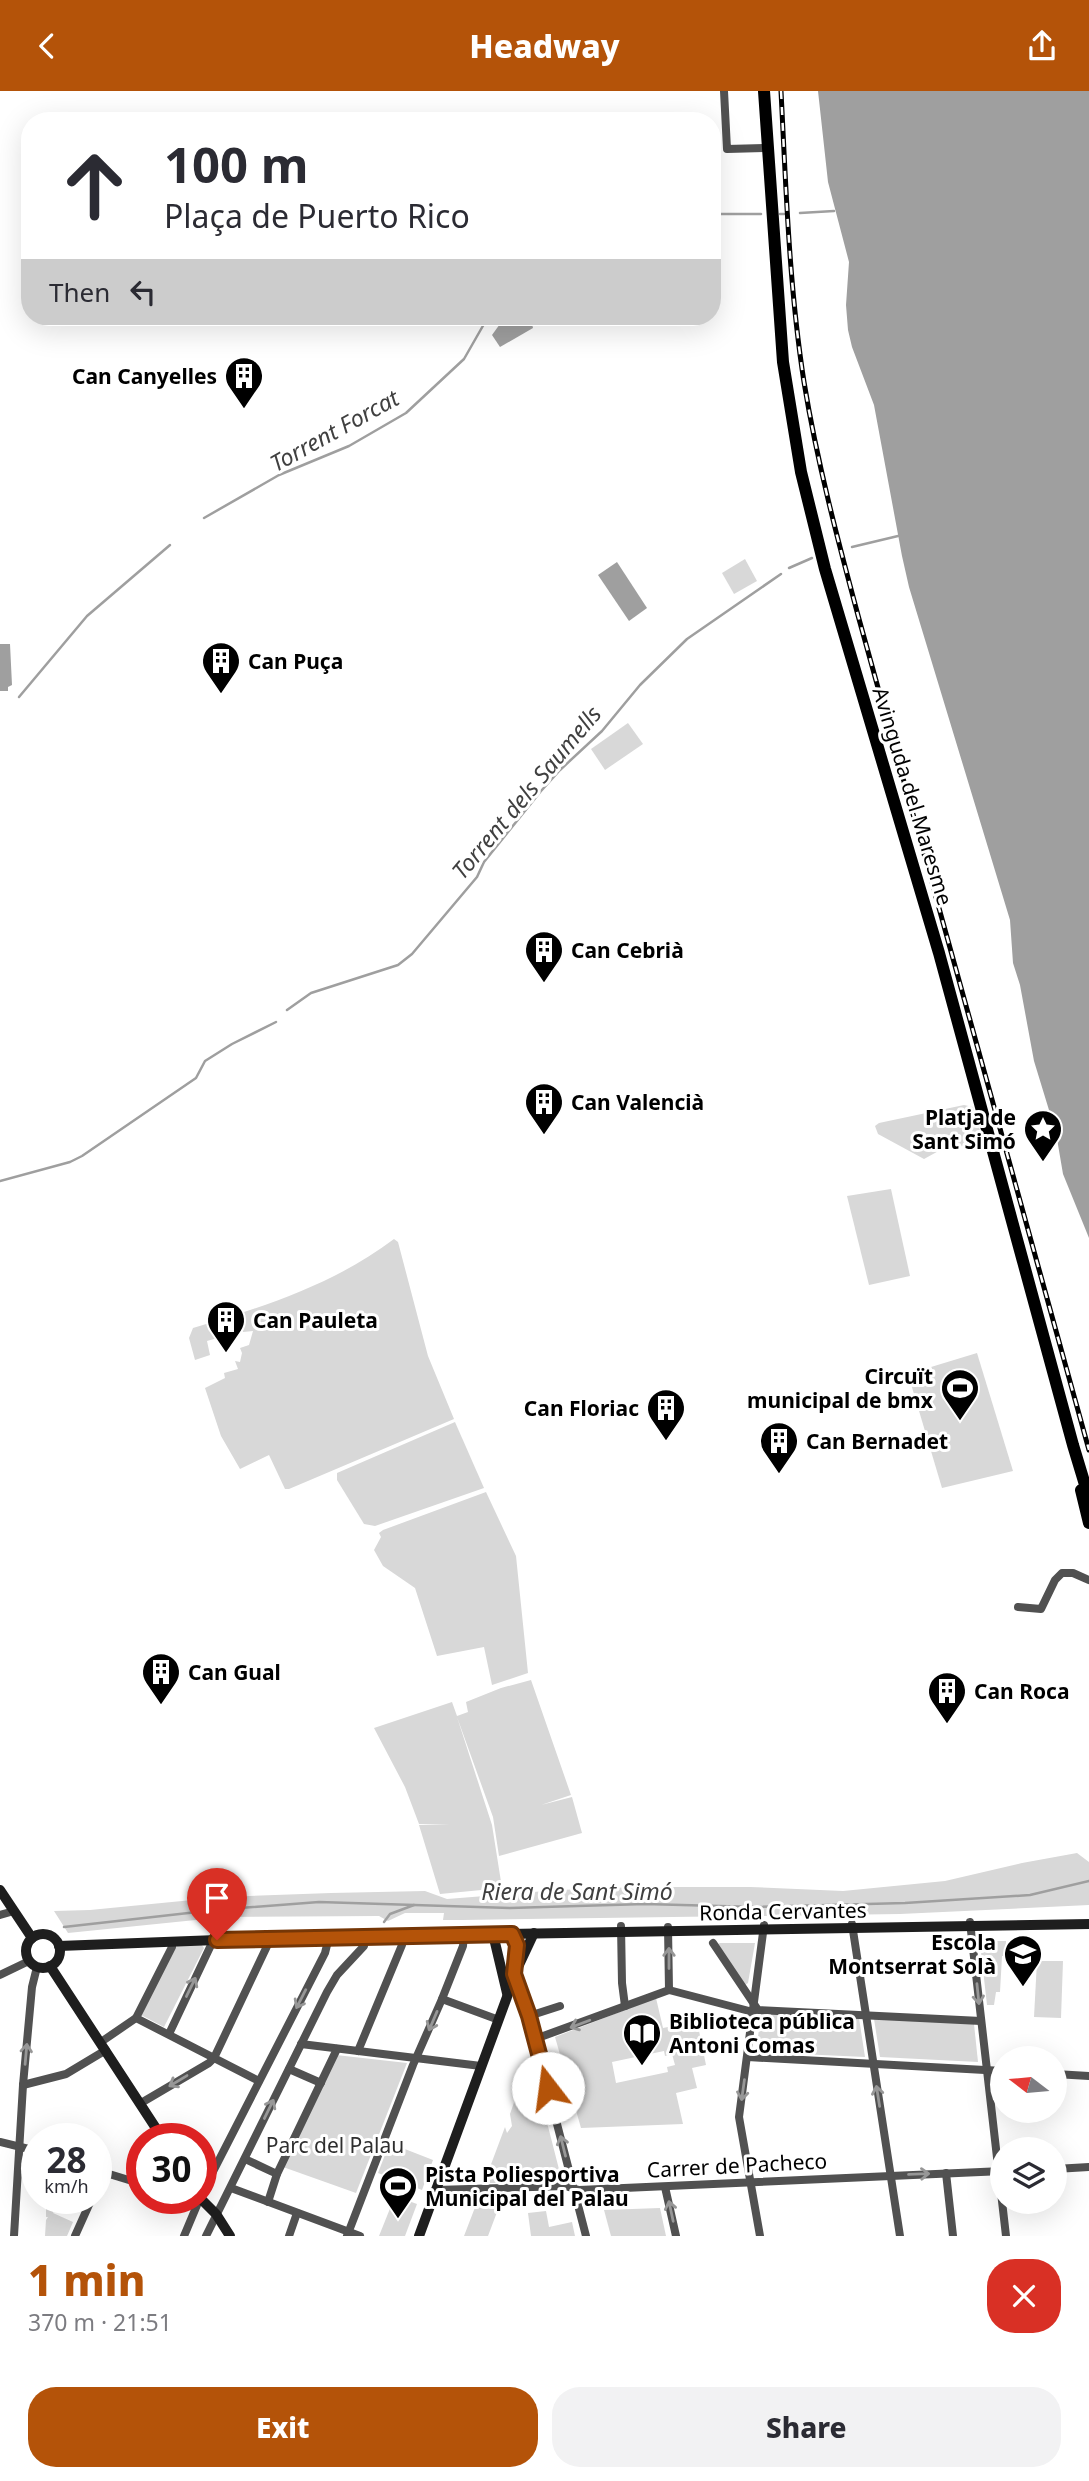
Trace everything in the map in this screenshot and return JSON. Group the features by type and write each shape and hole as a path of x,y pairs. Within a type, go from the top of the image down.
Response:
{"main road":[{"name":"Avinguda del Maresme","path":"764,91 783,362 794,435 810,510 936,940 1089,1498"},
{"name":"Avinguda del Maresme","path":"1073,1445 1076,1471 1089,1523"}],"street":[{"path":"724,91 727,149 768,148"},
{"path":"1018,1607 1041,1609 1055,1580 1062,1573 1073,1573 1089,1580"},
{"path":"0,1890 32,1938"},
{"path":"0,1915 14,1911"},
{"path":"970,1924 995,2137"},
{"name":"Ronda Cervantes","path":"59,1946 621,1930 1089,1924"},
{"path":"852,1926 900,2236"},
{"path":"760,2236 739,2117 764,1928"},
{"path":"668,1929 668,1990"},
{"path":"621,1930 625,2006"},
{"path":"419,2236 514,1974 534,1933"},
{"path":"14,2236 18,2146 33,1964 26,1950 32,1938 42,1934 49,1935 59,1946 58,1958 50,1966"},
{"path":"348,2234 463,1946 464,1934"},
{"path":"493,1934 507,1997"},
{"path":"512,1934 517,1945 514,1974 529,2016 586,2236"},
{"path":"358,2051 402,1945 402,1935"},
{"path":"217,2164 325,1953 329,1937"},
{"path":"217,2212 337,1975 364,1946 366,1937"},
{"path":"141,2103 214,2058 269,1938"},
{"path":"169,2034 211,1941"},
{"path":"23,2085 66,2074 136,2018 172,1947 172,1942"},
{"path":"713,1943 754,2008"},
{"path":"0,1975 33,1964 50,1966 153,2123"},
{"path":"535,2039 668,1990 758,2010 981,2021"},
{"path":"442,2000 499,2020"},
{"path":"529,2016 560,2006"},
{"path":"136,2018 259,2081"},
{"path":"301,2044 481,2066"},
{"path":"268,2202 277,2174 337,2049"},
{"path":"748,2057 990,2070"},
{"path":"289,2069 321,2083"},
{"path":"1068,2074 1089,2075"},
{"path":"0,2142 21,2147"},
{"path":"245,2159 277,2174"},
{"path":"1067,2168 1089,2167"},
{"name":"Carrer de Pacheco","path":"436,2190 565,2186 666,2187 990,2171"},
{"path":"946,2173 953,2236"},
{"path":"666,2187 676,2236"},
{"path":"231,2188 348,2234 360,2236"},
{"path":"291,2235 297,2213"},
{"path":"75,2236 85,2214"},
{"path":"184,2236 193,2214"},
{"path":"206,2236 216,2214"},
{"path":"216,2214 230,2236"},
{"path":"1004,2214 1006,2236"}],"green space":[{"path":"745,559 757,581 734,594 722,573"},
{"path":"628,723 643,744 605,770 591,749"},
{"path":"964,1105 973,1107 984,1144 944,1148 924,1159 878,1134 875,1126 879,1123"},
{"path":"891,1189 910,1276 869,1285 847,1196"},
{"path":"394,1239 398,1242 428,1356 454,1419 289,1489 285,1489 269,1455 240,1469 221,1436 205,1388 225,1378 224,1373 238,1369 235,1361 240,1362 240,1348 249,1345 253,1331 243,1332 240,1322 233,1324 236,1340 230,1342 228,1335 207,1341 210,1355 195,1360 189,1338 193,1328 298,1293 348,1269"},
{"name":"Circuït municipal de bmx","path":"977,1353 1013,1471 942,1488 908,1374"},
{"path":"455,1422 484,1488 375,1526 364,1524 337,1480 337,1473"},
{"path":"486,1492 516,1556 528,1673 492,1685 484,1647 437,1656 415,1588 383,1566 374,1550 381,1537 379,1533 383,1530"},
{"path":"531,1680 571,1795 541,1805 572,1797 582,1833 499,1856 493,1817 457,1717 492,1825 502,1888 440,1894 419,1825 450,1824 419,1824 405,1787 374,1728 452,1702 457,1716 468,1712 466,1702"},
{"path":"1077,1853 1089,1862 1089,1905 900,1914 443,1920 444,1913 405,1913 388,1921 379,1916 225,1917 68,1933 54,1911 223,1897 331,1893 425,1891 447,1899 638,1887 750,1887 843,1891 945,1881"},
{"path":"1006,1941 1005,1956 1002,1956 1000,1992 996,1992 994,2005 987,2005 980,1943"},
{"path":"755,1943 748,1983 745,1985 718,1944"},
{"path":"201,1944 204,1948 164,2027 141,2015 176,1946"},
{"path":"1037,1961 1063,1961 1061,2018 1034,2017"},
{"path":"656,1998 663,2028 697,2021 706,2065 692,2068 697,2088 676,2093 683,2124 581,2128 555,2037","holes":["664,2051 665,2056 672,2054 675,2065 667,2067 668,2072 616,2083 612,2062"]},
{"path":"761,2014 859,2018 865,2057 756,2052"},
{"path":"874,2019 974,2024 978,2062 880,2057"},
{"name":"Parc del Palau","path":"336,2055 407,2063 356,2193 283,2167"},
{"path":"520,2085 519,2101 540,2095 562,2181 508,2183 488,2236 464,2236 479,2197 495,2196 499,2183 484,2183 505,2127 507,2133 512,2126 510,2114"},
{"path":"392,2144 433,2160 422,2190 378,2173 388,2147"},
{"name":"Pista Poliesportiva Municipal del Palau","path":"395,2196 417,2204 405,2236 379,2236"},
{"path":"660,2208 666,2236 611,2236 604,2210"},
{"path":"546,2211 549,2227 572,2222 575,2236 531,2236 528,2213"},
{"path":"46,2214 55,2214 73,2222 67,2236 45,2236"}],"shaded area":[{"path":"818,91 1089,91 1089,1238 1063,1174 1056,1133 1034,1061 1020,985 1013,963 1010,920 909,587 874,405 852,347 846,305 849,262 828,182"},
{"path":"498,326 533,328 500,347 492,335"},
{"path":"617,562 647,608 629,621 598,575"},
{"path":"0,644 10,644 12,685 8,687 8,691 0,691"}],"waterway":[{"name":"Torrent Forcat","path":"800,213 834,211"},
{"name":"Torrent Forcat","path":"721,214 761,214"},
{"name":"Torrent Forcat","path":"204,518 279,475 349,446 406,413 464,359 483,326"},
{"path":"852,547 898,536"},
{"name":"Torrent Forcat","path":"19,697 87,616 170,545"},
{"name":"Torrent dels Saumells","path":"789,568 812,558"},
{"name":"Torrent dels Saumells","path":"287,1010 311,993 398,965 412,954 477,877 484,862 541,791 602,731 640,685 687,639 781,574"},
{"name":"Torrent dels Saumells","path":"0,1181 70,1162 82,1156 196,1078 205,1061 276,1022"},
{"name":"Riera de Sant Simó","path":"64,1927 215,1910 319,1902 510,1908 645,1904 756,1907 905,1903 1030,1895 1089,1881"},
{"path":"384,1922 390,1914 414,1905"}],"railway":[{"path":"781,91 795,310 804,382 822,472 859,619 1089,1450"}],"place":[{"name":"Can Canyelles","path":"244,410"},
{"name":"Can Puça","path":"221,695"},
{"name":"Can Cebrià","path":"544,984"},
{"name":"Can Valencià","path":"544,1136"},
{"name":"Platja de Sant Simó","path":"1043,1163"},
{"name":"Can Pauleta","path":"226,1354"},
{"name":"Circuït municipal de bmx","path":"960,1422"},
{"name":"Can Floriac","path":"666,1442"},
{"name":"Can Bernadet","path":"779,1475"},
{"name":"Can Gual","path":"161,1706"},
{"name":"Can Roca","path":"947,1725"},
{"name":"Escola Montserrat Solà","path":"1023,1988"},
{"name":"Biblioteca pública Antoni Comas","path":"642,2067"},
{"name":"Pista Poliesportiva Municipal del Palau","path":"398,2220"}],"route":[{"path":"217,1940 512,1934 517,1945 514,1974 529,2016 548,2088"}]}
